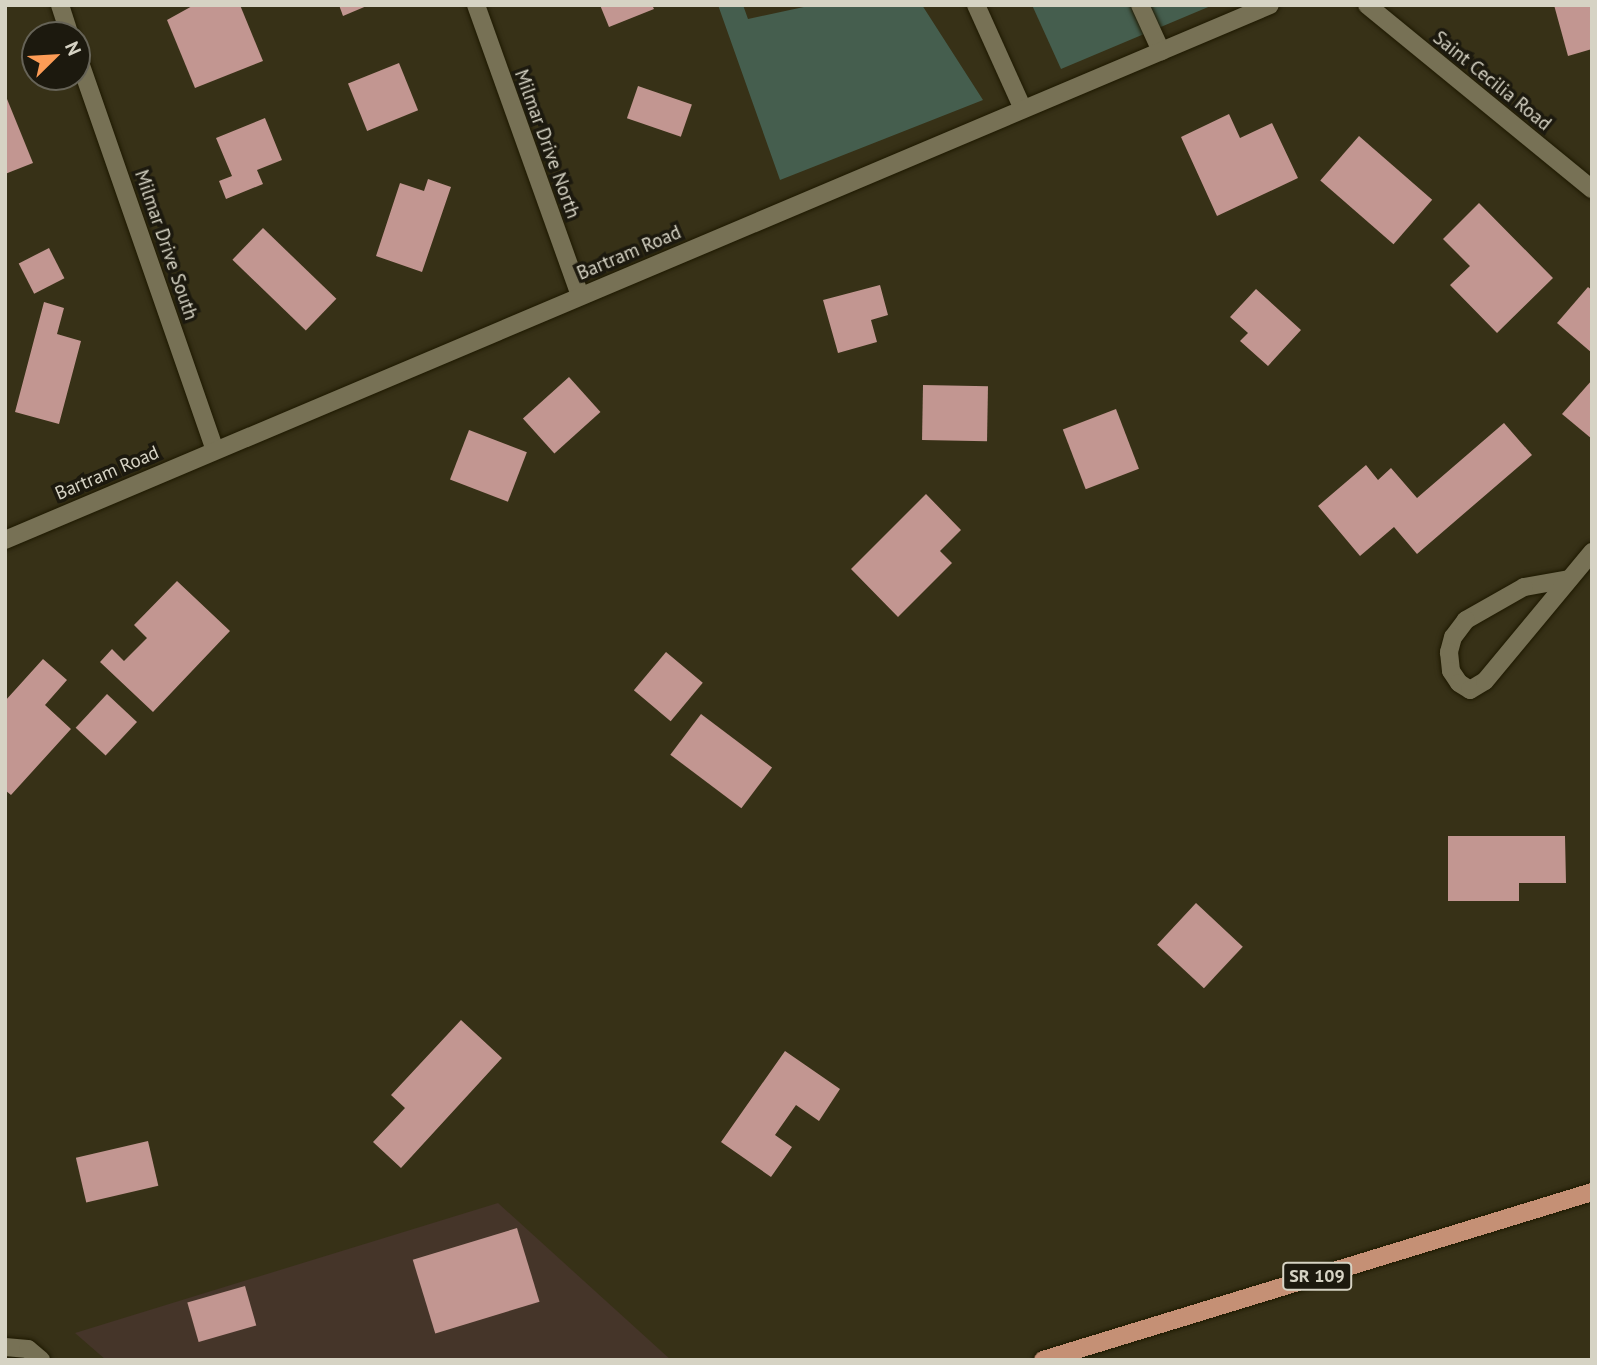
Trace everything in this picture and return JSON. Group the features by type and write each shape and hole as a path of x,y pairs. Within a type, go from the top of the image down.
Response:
{"main road":[{"name":"SR 109","path":"1043,1360 1592,1192"}],"street":[{"name":"Milmar Drive North","path":"475,5 580,296"},
{"path":"976,5 1023,109"},
{"path":"1140,5 1161,51"},
{"name":"Bartram Road","path":"5,540 1270,5"},
{"name":"Saint Cecilia Road","path":"1367,5 1592,189"},
{"name":"Milmar Drive South","path":"90,91 215,450"},
{"path":"1569,579 1524,587 1466,620 1453,637 1450,652 1451,671 1458,683 1470,690 1485,681 1592,552"},
{"path":"5,1347 28,1349 41,1360"}],"shaded area":[{"path":"498,1203 671,1360 106,1360 75,1333"}],"green space":[{"path":"718,5 743,5 748,19 813,5 922,5 983,100 780,180"},
{"path":"1032,5 1213,5 1061,69"}],"building":[{"path":"194,5 240,5 263,61 195,88 167,20"},
{"path":"339,5 369,5 343,16"},
{"path":"600,5 652,5 654,9 609,27"},
{"path":"1554,5 1592,5 1592,49 1568,56"},
{"path":"399,63 418,110 367,131 348,84"},
{"path":"638,86 692,105 681,137 627,118"},
{"path":"5,94 33,163 5,174"},
{"path":"1229,114 1240,138 1272,123 1298,178 1217,216 1181,137"},
{"path":"265,118 282,160 257,170 263,184 226,199 219,181 232,176 216,138"},
{"path":"1359,136 1432,200 1393,244 1320,181"},
{"path":"428,179 451,187 422,272 376,256 400,183 424,191"},
{"path":"1479,203 1553,278 1497,333 1450,285 1470,266 1443,239"},
{"path":"263,228 336,299 306,331 232,260"},
{"path":"49,248 64,278 34,294 19,263"},
{"path":"880,285 888,315 871,320 877,342 838,353 823,300"},
{"path":"1588,287 1592,290 1592,353 1557,323"},
{"path":"1256,289 1301,330 1268,366 1240,341 1248,333 1230,317"},
{"path":"44,302 64,308 57,334 81,341 59,424 15,412"},
{"path":"569,377 600,412 554,453 523,418"},
{"path":"1592,380 1592,439 1562,414"},
{"path":"923,385 988,386 987,441 922,440"},
{"path":"1116,409 1139,469 1086,489 1063,429"},
{"path":"1504,423 1532,455 1417,554 1394,527 1360,556 1318,506 1366,465 1378,480 1391,468 1417,498"},
{"path":"469,430 527,452 508,502 450,479"},
{"path":"926,494 961,530 940,551 952,563 898,617 851,569"},
{"path":"177,581 230,631 153,712 100,662 112,649 124,661 147,638 134,625"},
{"path":"666,652 703,683 671,721 634,690"},
{"path":"43,659 67,680 45,705 71,729 11,795 5,790 5,701"},
{"path":"107,694 137,722 106,756 76,728"},
{"path":"701,714 772,768 741,808 670,755"},
{"path":"1448,836 1565,836 1566,883 1519,883 1519,901 1448,901"},
{"path":"1196,903 1243,947 1204,988 1157,945"},
{"path":"461,1020 502,1058 401,1168 373,1142 405,1108 391,1095"},
{"path":"785,1051 840,1089 819,1121 796,1105 775,1135 792,1147 771,1177 721,1142"},
{"path":"148,1141 158,1186 86,1202 76,1158"},
{"path":"517,1228 540,1302 435,1334 413,1260"},
{"path":"245,1286 256,1325 199,1342 187,1303"}]}
